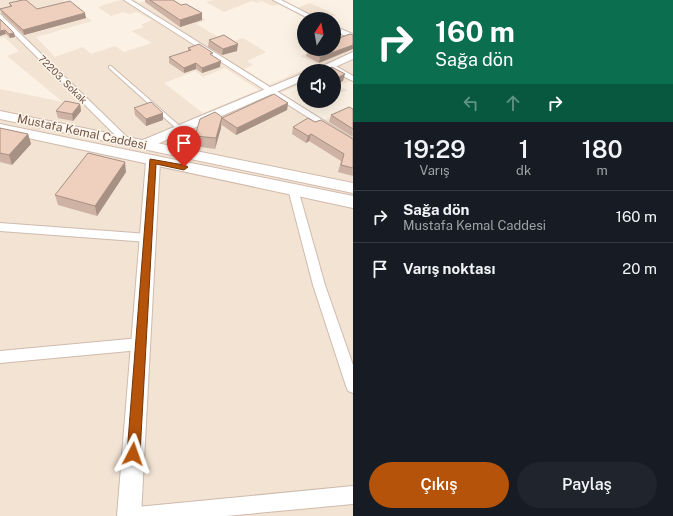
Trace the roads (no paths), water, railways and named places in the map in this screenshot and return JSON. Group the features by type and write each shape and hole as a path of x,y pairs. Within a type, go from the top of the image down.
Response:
{"main road":[{"name":"Mustafa Kemal Caddesi","path":"0,115 353,188"},
{"name":"Mustafa Kemal Caddesi","path":"0,128 353,202"}],"street":[{"path":"127,0 353,143"},
{"path":"276,0 301,12"},
{"name":"72203. Sokak","path":"0,16 127,142"},
{"path":"341,31 353,37"},
{"path":"333,64 353,56"},
{"path":"341,73 353,79"},
{"path":"143,145 297,79"},
{"path":"129,516 152,161"},
{"path":"293,189 319,285 353,386"},
{"path":"0,227 148,238"},
{"path":"0,357 140,344"},
{"path":"137,516 353,495"}],"lane":[{"path":"110,67 180,129"}]}
